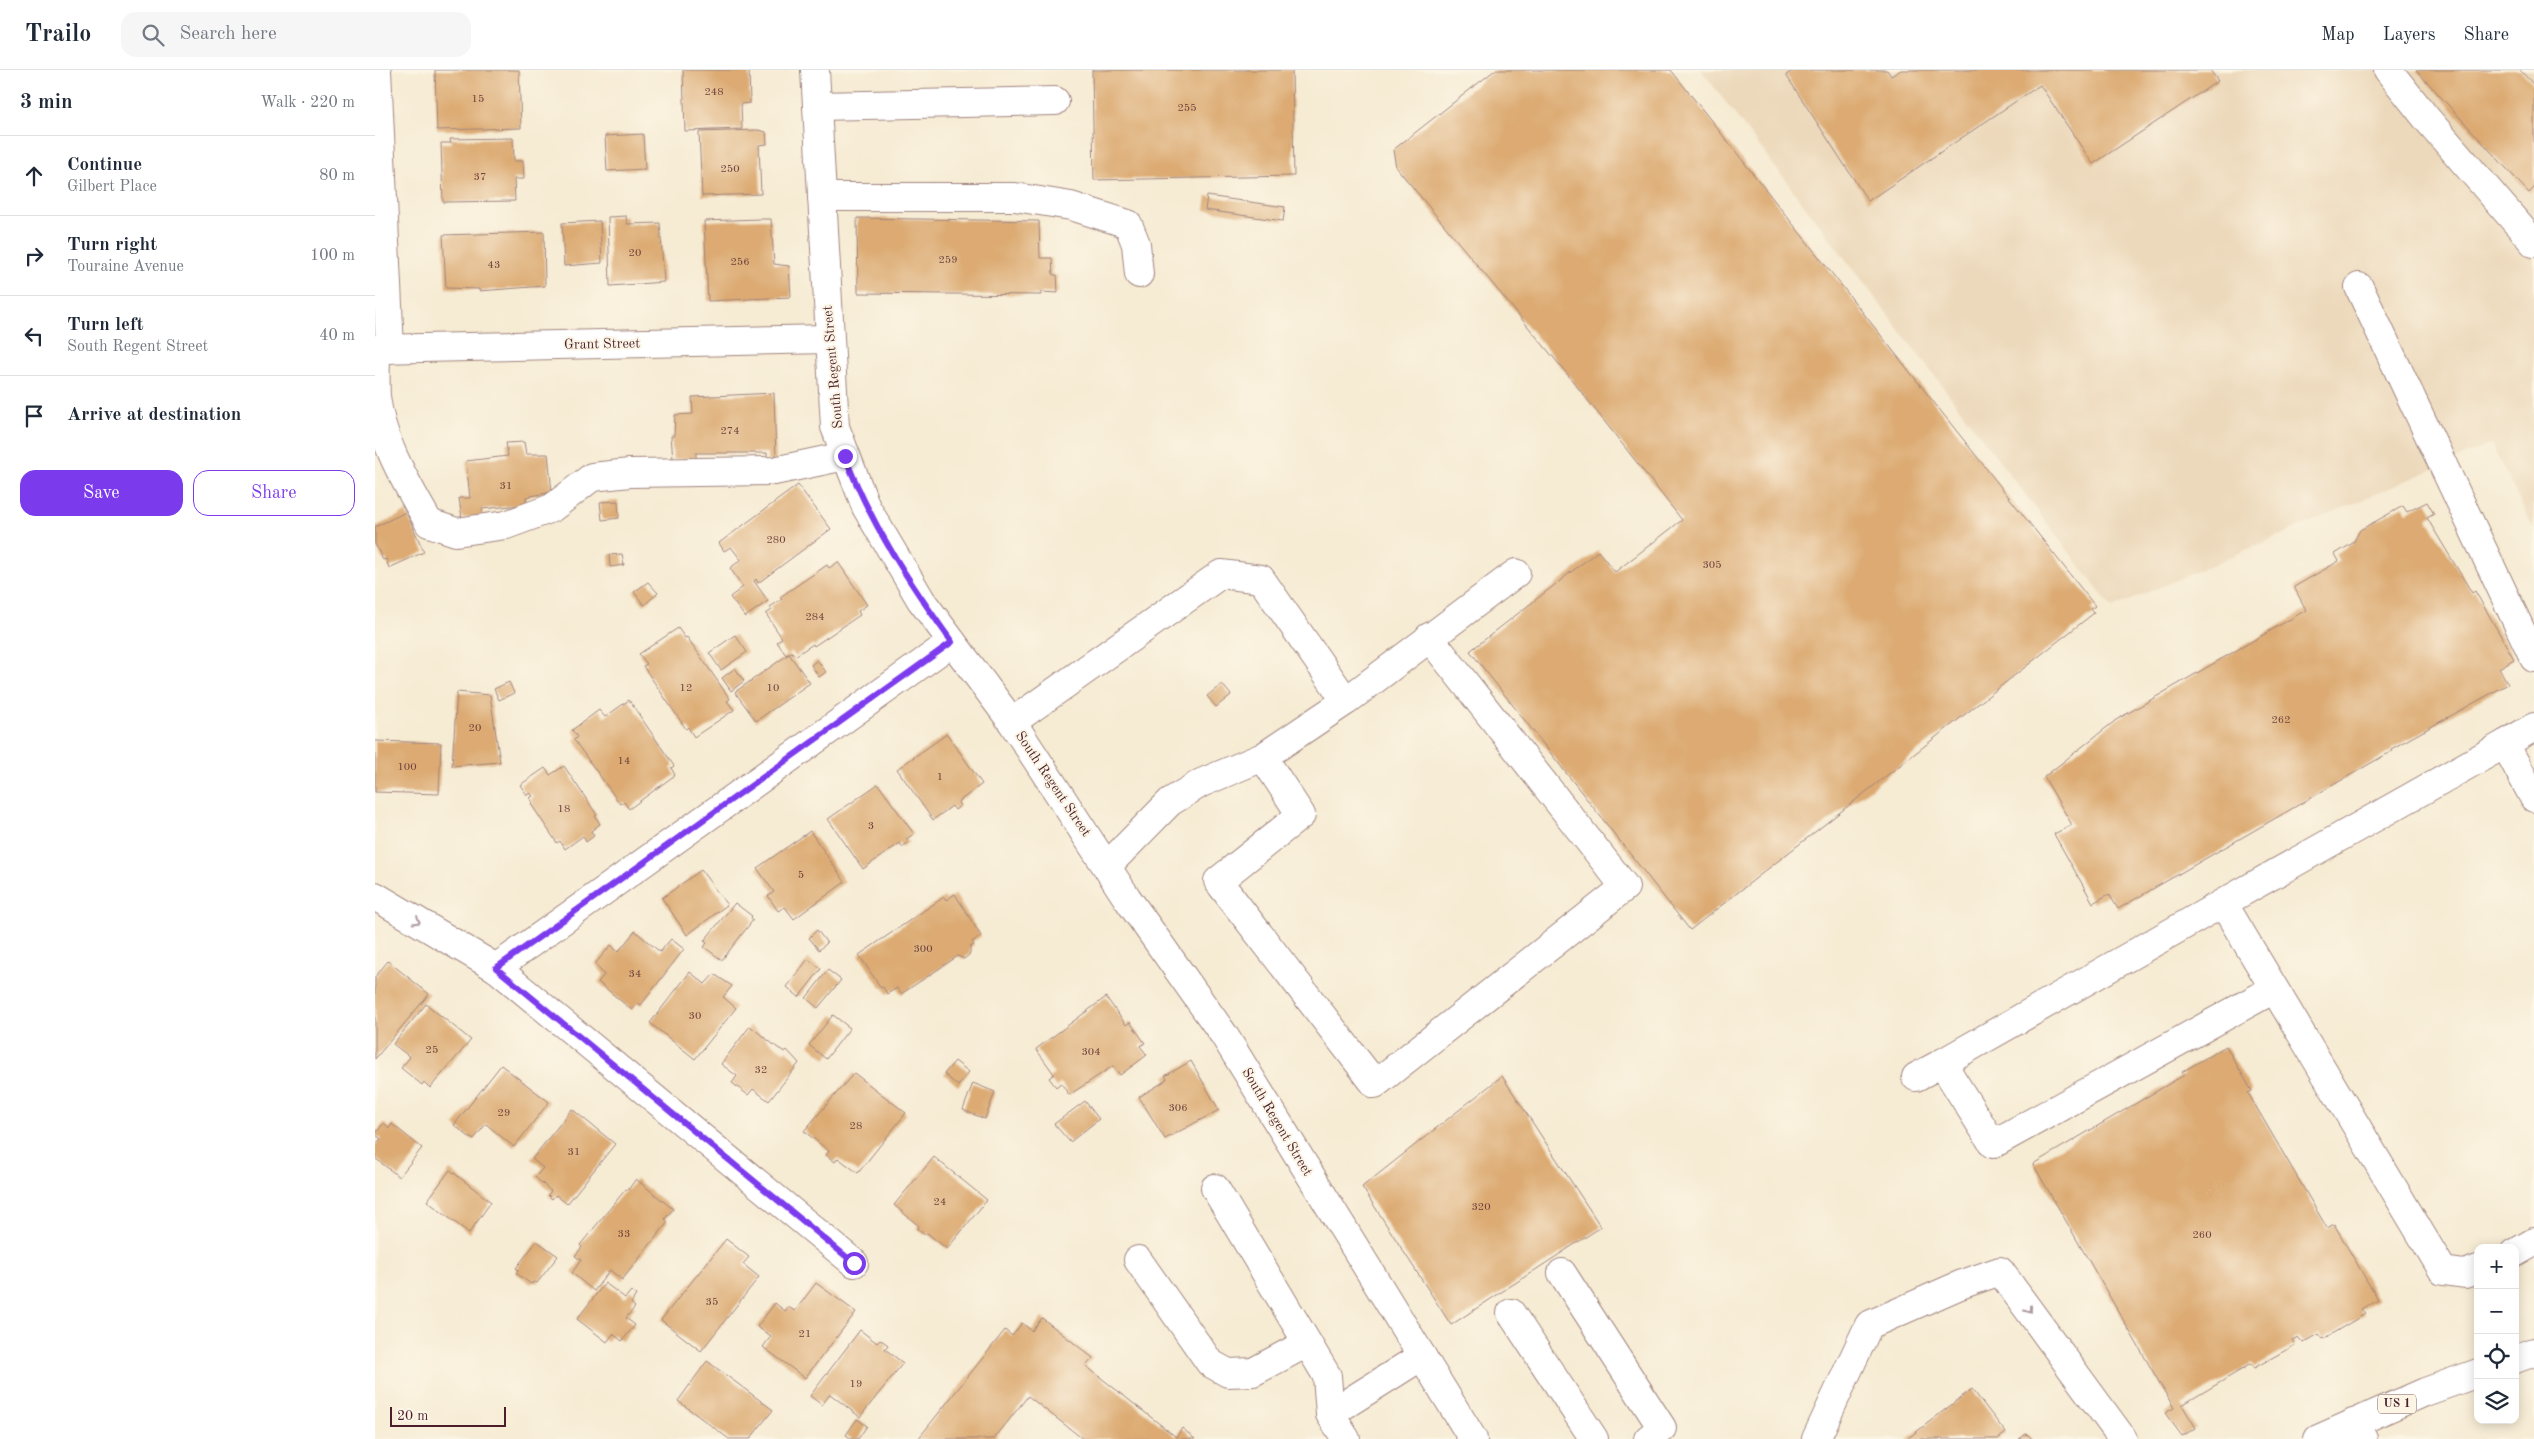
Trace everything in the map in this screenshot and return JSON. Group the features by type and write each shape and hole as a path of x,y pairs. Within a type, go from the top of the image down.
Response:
{"street":[{"path":"377,70 380,349 376,395 381,422 402,474 429,523 456,532 506,525 551,508 591,477 630,473 774,470 845,456"},
{"name":"South Regent Street","path":"815,70 835,427 866,507 921,600 1012,722 1108,865 1127,898 1223,1035 1473,1439"},
{"path":"2388,70 2427,119 2534,243"},
{"path":"817,106 1055,101"},
{"path":"822,197 1015,197 1071,206 1128,224 1136,244 1139,274"},
{"path":"2359,287 2534,658"},
{"name":"Grant Street","path":"380,349 829,338"},
{"path":"1108,865 1170,802 1201,783 1263,757 1345,700 1516,573"},
{"path":"1012,722 1221,574 1261,579 1345,700"},
{"path":"1263,757 1301,814 1218,881 1375,1084 1625,887 1429,637"},
{"path":"496,968 952,642"},
{"path":"1916,1077 2534,727"},
{"path":"2505,744 2534,798"},
{"path":"375,896 496,968 854,1263"},
{"path":"2223,903 2443,1271 2465,1274 2474,1271"},
{"path":"1942,1062 1993,1144 2274,989"},
{"path":"1215,1188 1327,1376 1330,1414 1346,1439"},
{"path":"2519,1251 2534,1242"},
{"path":"1138,1260 1210,1363 1228,1373 1253,1372 1307,1343"},
{"path":"1815,1439 1869,1325 1960,1285 2000,1271 2123,1439"},
{"path":"1562,1272 1662,1428 1648,1439"},
{"path":"1511,1313 1594,1439"},
{"path":"2519,1358 2534,1352"},
{"path":"1330,1414 1422,1356"},
{"name":"US 1","path":"2318,1439 2358,1431 2474,1375"}],"shaded area":[{"path":"1701,70 2534,70 2534,529 2491,444 2112,608"}],"building":[{"path":"435,70 519,70 521,128 437,130"},
{"path":"683,70 749,70 750,103 741,104 742,129 685,131"},
{"path":"1092,70 1292,70 1294,176 1094,180"},
{"path":"1495,70 1671,70 2095,606 2091,609 2094,613 1690,930 1470,651 1598,551 1615,572 1682,520 1568,375 1396,167 1393,150"},
{"path":"1794,70 1887,70 1891,76 1901,70 2210,70 2218,81 2093,164 2040,85 1868,201 1786,75"},
{"path":"2416,70 2520,70 2534,85 2534,188 2529,193"},
{"path":"758,130 766,132 767,144 759,145 761,194 702,196 699,132"},
{"path":"643,134 645,169 607,171 605,136"},
{"path":"513,138 514,161 523,161 524,179 514,179 515,201 443,202 441,143 451,143 450,139"},
{"path":"1207,196 1285,207 1283,221 1205,210"},
{"path":"626,216 627,224 660,223 664,282 610,286 608,217"},
{"path":"857,218 1039,221 1040,258 1052,258 1053,275 1057,275 1058,293 1041,292 1041,295 858,293"},
{"path":"771,219 774,264 789,266 791,297 708,301 704,221"},
{"path":"600,221 602,263 564,266 562,223"},
{"path":"544,232 545,286 479,291 479,289 446,288 443,235"},
{"path":"774,393 776,461 767,461 767,453 696,453 696,458 673,459 671,436 674,436 675,415 693,414 692,397"},
{"path":"524,442 526,454 548,454 552,492 526,497 526,503 521,505 482,509 483,516 462,518 459,498 470,498 466,461 508,456 506,443"},
{"path":"798,485 831,529 758,583 756,579 754,581 768,601 745,617 730,597 743,587 730,568 741,560 731,547 724,551 719,543"},
{"path":"618,501 619,518 602,520 600,502"},
{"path":"2427,502 2434,514 2427,518 2472,593 2475,591 2514,659 2499,668 2508,684 2391,749 2392,751 2118,909 2109,894 2093,903 2054,834 2072,825 2044,777 2116,720 2306,610 2294,587 2339,561 2335,554 2353,543 2360,530 2403,506 2407,512"},
{"path":"406,512 424,552 389,568 386,559 383,560 375,544 375,527"},
{"path":"622,554 624,565 610,567 609,555"},
{"path":"838,562 867,605 858,611 860,615 814,646 813,644 795,656 792,652 786,655 777,642 782,638 766,614 772,610 770,607 782,599 780,597 827,565 829,568"},
{"path":"648,582 658,593 644,605 634,592"},
{"path":"678,628 685,638 687,637 730,699 727,701 734,710 694,737 688,727 686,729 643,666 647,664 639,654"},
{"path":"735,635 747,652 721,670 709,653"},
{"path":"789,654 810,683 756,721 735,692"},
{"path":"817,660 826,672 819,677 811,665"},
{"path":"735,668 744,681 731,691 722,678"},
{"path":"509,682 514,693 499,700 494,689"},
{"path":"1222,684 1231,695 1216,707 1207,696"},
{"path":"457,692 490,695 500,762 452,766"},
{"path":"629,700 674,766 671,768 675,775 629,809 624,802 620,804 574,740 577,737 572,730 599,710 605,717"},
{"path":"947,734 982,784 958,802 960,806 955,810 952,806 933,820 897,769"},
{"path":"375,741 441,743 439,794 375,792"},
{"path":"564,766 597,815 595,816 600,824 591,831 594,836 586,842 583,836 565,849 560,841 557,843 531,804 533,803 530,798 533,796 530,793 527,795 520,785 545,768 550,775"},
{"path":"878,784 914,834 906,839 909,842 902,847 900,843 863,869 828,819"},
{"path":"810,831 845,882 794,919 785,907 778,911 768,896 774,892 757,868"},
{"path":"701,870 727,905 687,935 662,898"},
{"path":"955,894 981,936 972,942 974,945 970,947 970,954 964,959 958,956 901,994 897,988 887,994 859,955 944,897 946,900"},
{"path":"735,903 752,916 753,920 722,960 704,947 707,943 704,941"},
{"path":"817,930 827,943 819,950 809,938"},
{"path":"635,931 660,952 671,939 684,949 641,1005 638,1003 632,1010 598,982 604,975 595,964 611,945 618,952"},
{"path":"808,959 821,969 799,997 787,987"},
{"path":"388,961 429,994 375,1059 375,977"},
{"path":"828,970 841,980 818,1008 806,998"},
{"path":"690,972 705,984 714,974 732,986 723,997 736,1008 695,1059 650,1023"},
{"path":"1106,997 1126,1025 1130,1022 1145,1043 1140,1046 1147,1055 1120,1075 1113,1066 1069,1095 1061,1083 1056,1087 1049,1078 1054,1074 1036,1049"},
{"path":"426,1004 471,1040 430,1088 424,1082 422,1085 401,1068 410,1057 393,1044"},
{"path":"833,1015 850,1028 826,1059 809,1045"},
{"path":"750,1026 778,1048 785,1052 787,1050 799,1063 769,1101 753,1089 748,1095 732,1083 737,1076 721,1064"},
{"path":"2226,1046 2252,1091 2248,1093 2327,1228 2334,1224 2378,1300 2361,1309 2365,1314 2323,1339 2319,1334 2303,1343 2298,1337 2292,1340 2295,1345 2254,1368 2251,1364 2182,1405 2196,1428 2182,1436 2165,1413 2174,1408 2033,1164 2184,1075 2182,1072"},
{"path":"955,1061 969,1072 958,1086 944,1074"},
{"path":"1191,1061 1219,1110 1165,1139 1139,1097 1167,1079 1165,1076"},
{"path":"501,1065 549,1102 514,1147 486,1124 473,1140 454,1125"},
{"path":"854,1073 906,1113 858,1173 838,1158 835,1162 826,1155 829,1151 804,1131"},
{"path":"1502,1076 1601,1227 1451,1325 1362,1187"},
{"path":"973,1083 995,1092 985,1119 963,1110"},
{"path":"1085,1101 1099,1119 1070,1142 1054,1124"},
{"path":"572,1109 615,1144 567,1204 556,1195 552,1199 548,1195 551,1191 535,1177 543,1168 532,1159"},
{"path":"384,1123 389,1128 392,1124 422,1148 399,1177 375,1158 375,1145 381,1139 375,1134"},
{"path":"934,1157 987,1200 947,1249 927,1233 925,1235 917,1229 919,1226 894,1205"},
{"path":"450,1170 491,1202 469,1233 427,1201"},
{"path":"636,1179 673,1209 665,1219 668,1222 622,1280 610,1270 594,1291 572,1273 581,1260 575,1256 582,1247 580,1245"},
{"path":"726,1239 749,1257 743,1264 759,1277 701,1351 661,1320"},
{"path":"537,1241 558,1256 537,1283 531,1284 516,1273 518,1270 516,1268"},
{"path":"605,1283 625,1298 631,1291 636,1295 631,1303 635,1307 626,1318 635,1325 622,1341 613,1334 607,1342 577,1319"},
{"path":"816,1283 856,1312 805,1378 763,1347 771,1336 757,1327 775,1303 785,1311 788,1307 795,1311"},
{"path":"1042,1318 1093,1358 1086,1366 1176,1437 1182,1428 1195,1439 1083,1439 1028,1396 994,1439 918,1439 1005,1330 1012,1336 1022,1323 1032,1331"},
{"path":"860,1330 877,1343 880,1339 888,1345 885,1349 903,1363 860,1417 830,1394 822,1405 810,1396"},
{"path":"707,1361 773,1410 750,1439 729,1439 678,1401"},
{"path":"1972,1389 2006,1433 1998,1439 1907,1439"},
{"path":"857,1419 867,1426 858,1439 852,1439 846,1435"},
{"path":"2025,1434 2028,1435 2032,1439 2019,1439"}],"route":[{"path":"845,456 866,507 921,600 952,642 496,968 854,1263"}]}
